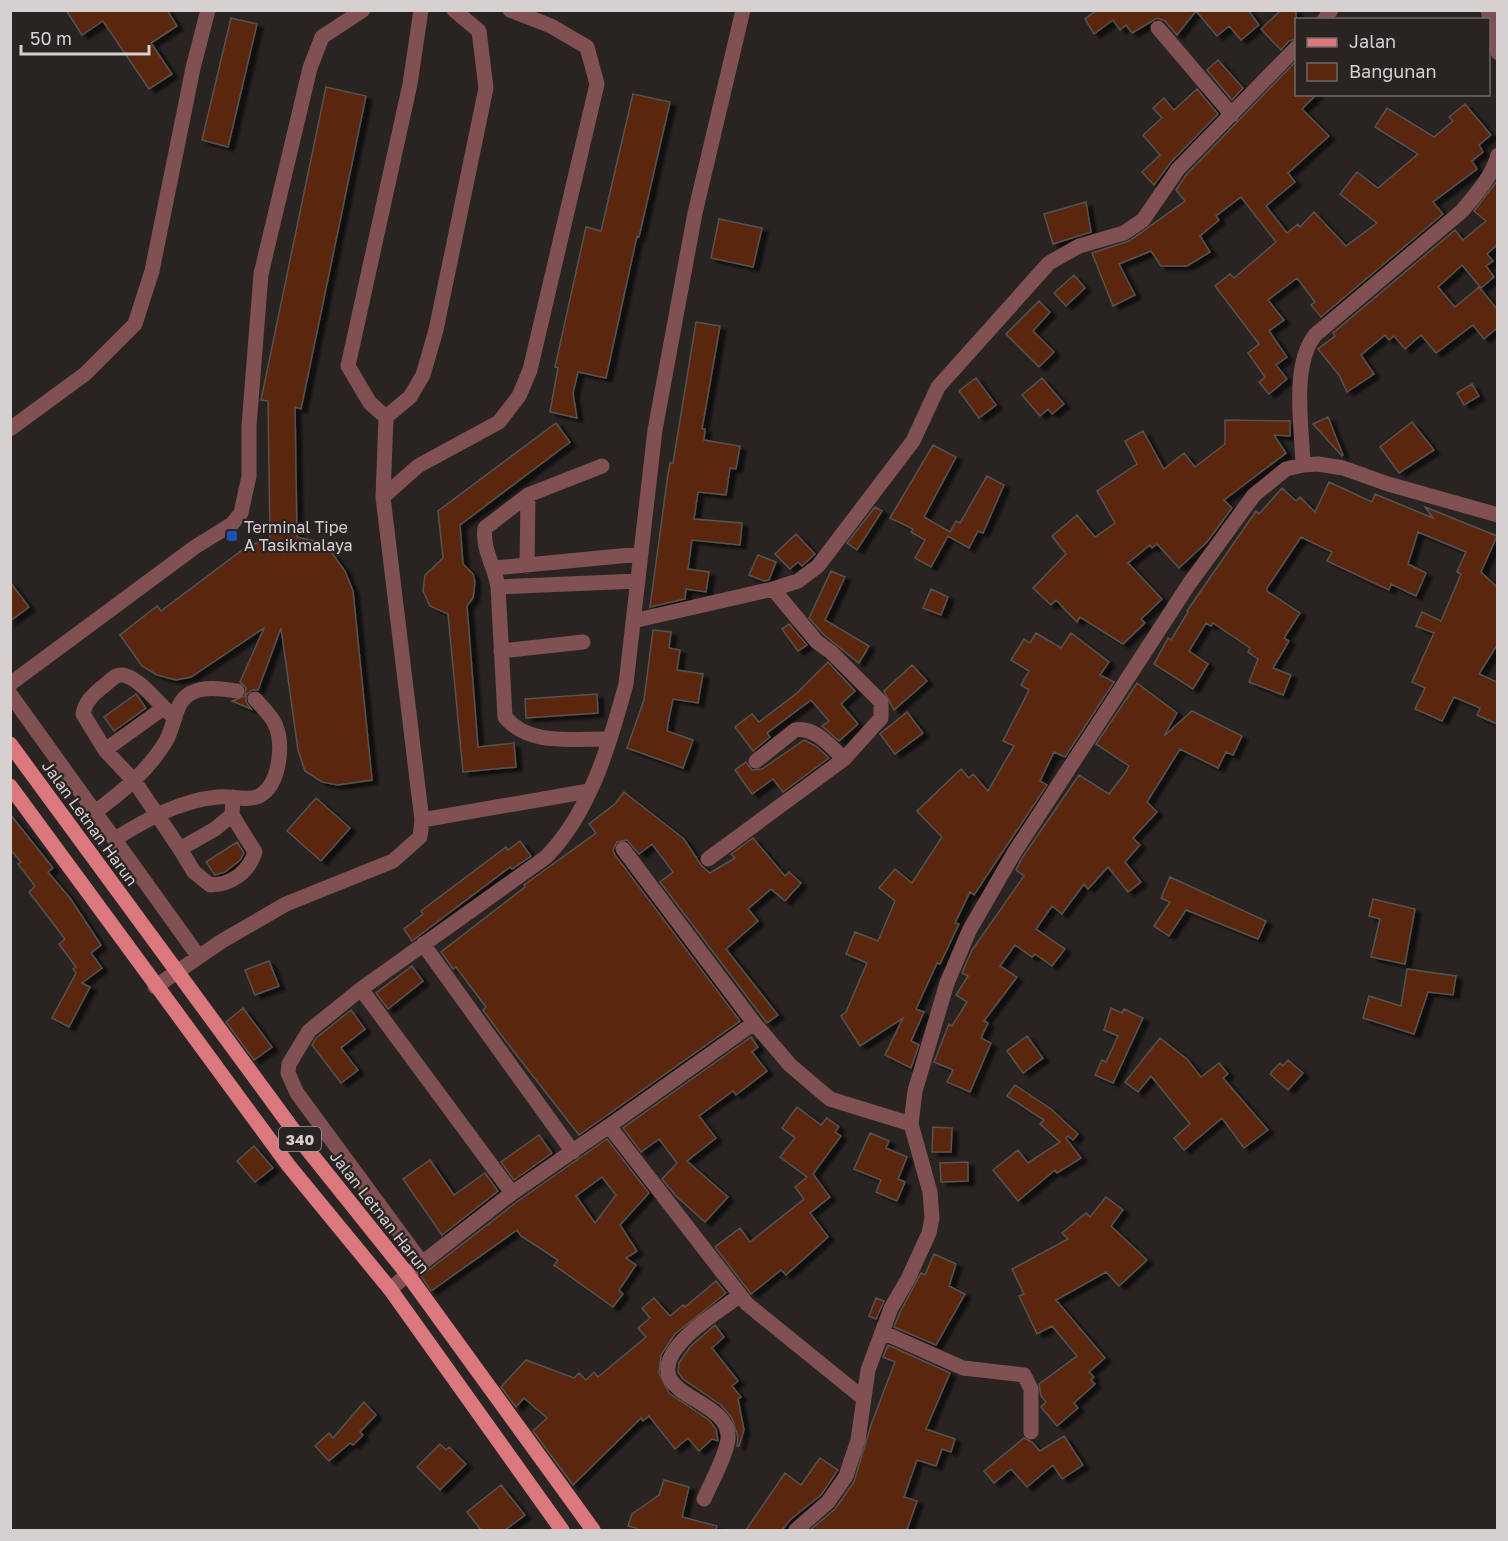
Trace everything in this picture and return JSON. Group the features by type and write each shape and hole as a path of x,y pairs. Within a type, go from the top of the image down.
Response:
{"main road":[{"name":"Jalan Letnan Harun","path":"10,744 308,1150 408,1275 593,1530"},
{"name":"340","path":"10,786 155,987 289,1166 390,1289 562,1530"}],"street":[{"path":"10,429 85,374 135,324 152,271 193,68 208,10"},
{"path":"10,684 195,547 232,524 241,513 249,476 249,426 261,274 310,68 322,37 363,10"},
{"path":"386,417 370,403 348,366 410,84 421,10"},
{"path":"155,987 286,904 393,861 420,837 422,820 383,497 386,417 410,397 423,375 441,307 486,88 479,31 454,10"},
{"path":"383,497 418,466 499,422 519,396 530,370 597,84 587,47 551,26 510,10"},
{"path":"422,1263 297,1093 288,1073 293,1056 309,1031 361,989 546,857 568,831 589,791 627,684 656,430 695,213 743,10"},
{"path":"1490,20 1497,53"},
{"path":"1158,28 1232,115"},
{"path":"633,621 773,589 798,581 818,566 913,441 938,387 1049,263 1078,246 1134,227 1151,210 1178,169 1295,49"},
{"path":"1303,465 1301,372 1307,345 1315,335 1462,211 1482,187 1495,166 1497,155"},
{"path":"796,1530 828,1502 846,1476 858,1440 862,1398 868,1370 891,1308 919,1257 932,1218 930,1192 911,1124 915,1091 947,983 969,931 1014,853 1229,528 1254,495 1273,478 1303,465 1318,464 1343,468 1388,484 1497,515"},
{"path":"602,466 528,495 485,528 487,558 494,568 498,587 505,717 514,728 531,737 609,739"},
{"path":"519,585 523,566 528,495"},
{"path":"494,568 641,554"},
{"path":"498,587 638,581"},
{"path":"708,859 844,759 876,726 882,710 880,702 831,652 817,642 773,589"},
{"path":"501,651 583,642"},
{"path":"175,718 162,709 130,676 116,676 92,696 83,714 105,750 135,782 194,872 210,885 219,885 245,872 252,864 255,852 232,815 233,797"},
{"path":"95,812 135,782 167,741 182,701 190,693 213,689 237,691"},
{"path":"10,694 199,957"},
{"path":"116,839 156,813 197,801 233,797 244,799 264,792 270,785 279,756 280,743 275,723 255,699"},
{"path":"105,750 162,709"},
{"path":"756,760 795,730 802,728 816,734 844,759"},
{"path":"422,820 589,791"},
{"path":"180,849 215,829 232,815"},
{"path":"623,849 754,1023 790,1065 830,1099 911,1124"},
{"path":"423,944 573,1152"},
{"path":"361,989 512,1193"},
{"path":"390,1289 512,1193 754,1023"},
{"path":"609,1126 755,1312 862,1398"},
{"path":"704,1499 728,1438 727,1432 710,1408 681,1392 669,1378 667,1368 669,1358 683,1340 740,1295"},
{"path":"882,1332 963,1368 1024,1376 1031,1389 1031,1432"}],"building":[{"path":"66,10 167,10 177,26 151,43 172,74 149,89 103,21 82,35"},
{"path":"1097,10 1248,10 1259,25 1241,40 1229,26 1217,36 1196,11 1177,35 1165,21 1157,18 1132,33 1126,25 1120,30 1113,20 1094,34 1085,19"},
{"path":"1281,10 1296,10 1295,39 1289,41 1281,50 1261,29"},
{"path":"231,18 257,24 228,147 202,140"},
{"path":"1218,60 1243,88 1232,100 1207,70"},
{"path":"1295,62 1295,96 1315,96 1302,109 1329,136 1288,173 1295,182 1266,206 1287,233 1298,224 1300,227 1314,212 1346,246 1377,223 1340,194 1357,172 1378,188 1418,154 1375,127 1387,108 1434,137 1453,121 1449,117 1465,104 1491,135 1479,145 1483,152 1472,161 1477,169 1433,202 1443,214 1321,317 1311,305 1315,302 1297,278 1268,300 1284,320 1269,331 1287,357 1276,365 1287,379 1269,394 1259,382 1265,377 1248,353 1259,344 1215,286 1230,274 1234,278 1276,242 1241,197 1216,216 1219,220 1200,236 1210,252 1187,266 1161,266 1151,251 1119,264 1135,295 1113,306 1092,253 1129,241 1185,201 1176,190 1186,175"},
{"path":"326,87 366,96 301,409 295,407 297,537 314,541 332,553 345,571 353,591 372,780 338,785 322,782 305,771 298,750 281,628 258,690 252,690 246,695 246,702 251,709 232,701 245,696 246,688 240,682 264,628 191,677 176,680 157,675 142,666 120,635 157,606 161,611 245,548 270,537 268,401 261,400"},
{"path":"1197,89 1218,114 1171,162 1154,185 1142,172 1160,155 1143,135 1162,118 1153,108 1164,98 1174,110"},
{"path":"633,94 670,102 639,237 637,236 606,378 578,372 573,393 577,418 550,412 558,368 555,367 586,227 601,231"},
{"path":"1497,181 1497,245 1487,254 1493,261 1486,266 1494,277 1481,288 1462,265 1438,287 1455,307 1479,287 1497,309 1497,328 1484,339 1473,325 1436,353 1421,335 1405,349 1394,336 1389,340 1385,335 1361,355 1374,374 1347,392 1339,375 1318,349 1335,336 1333,333 1455,230 1463,240 1486,221 1474,211"},
{"path":"1086,202 1091,232 1053,244 1044,214"},
{"path":"719,219 762,228 753,267 711,258"},
{"path":"1074,275 1085,288 1066,306 1054,293"},
{"path":"1039,301 1050,312 1033,331 1054,352 1039,367 1006,334"},
{"path":"696,322 720,326 702,429 705,429 704,440 740,446 736,469 730,468 726,495 698,492 694,519 742,523 740,545 692,540 688,569 709,572 706,592 686,589 685,599 650,607 668,474 670,463 673,463"},
{"path":"976,378 996,405 979,418 959,391"},
{"path":"1042,378 1064,404 1052,414 1048,409 1040,416 1022,395"},
{"path":"1472,384 1479,396 1464,405 1457,393"},
{"path":"1328,417 1343,455 1342,456 1313,424"},
{"path":"1225,420 1290,421 1290,436 1274,435 1286,453 1224,500 1232,508 1207,542 1179,568 1157,544 1152,548 1150,545 1128,563 1162,599 1141,619 1145,623 1123,644 1080,617 1077,622 1056,600 1051,605 1033,588 1066,554 1052,536 1077,515 1095,537 1115,523 1097,491 1137,464 1125,441 1143,431 1164,469 1184,453 1195,467 1225,444"},
{"path":"1412,422 1434,450 1399,473 1380,447"},
{"path":"556,423 570,442 460,525 463,564 473,574 475,582 473,598 467,606 478,747 514,743 516,767 463,772 448,614 430,606 423,591 425,575 443,558 438,511"},
{"path":"933,445 956,457 924,517 950,532 956,521 960,523 987,476 1004,485 983,533 978,531 969,548 948,536 931,567 915,558 925,540 911,532 913,529 890,518"},
{"path":"1329,482 1372,502 1375,494 1433,518 1425,507 1497,536 1481,572 1497,587 1497,645 1479,674 1497,682 1497,724 1477,715 1480,708 1454,697 1442,721 1415,709 1425,688 1412,682 1434,633 1416,626 1422,612 1441,621 1461,574 1457,572 1466,552 1418,532 1408,564 1426,573 1416,596 1391,584 1389,590 1327,561 1332,552 1301,537 1267,588 1267,591 1300,613 1284,638 1289,641 1273,668 1291,675 1283,695 1249,682 1258,659 1248,652 1250,648 1213,623 1211,626 1206,623 1189,651 1208,664 1193,689 1154,664 1168,638 1171,640 1187,611 1256,511 1259,514 1282,488 1296,501 1300,497 1315,512"},
{"path":"875,507 882,511 857,550 847,543"},
{"path":"796,534 815,554 802,566 798,562 790,569 775,554"},
{"path":"758,555 776,562 769,580 764,581 749,575"},
{"path":"831,571 845,577 825,620 869,646 859,663 824,635 809,618"},
{"path":"10,582 29,607 10,621"},
{"path":"931,589 948,597 941,615 923,608"},
{"path":"789,624 807,645 798,651 782,629"},
{"path":"653,630 671,632 669,648 680,650 677,670 703,674 698,703 673,699 667,731 693,740 683,768 627,748 644,700"},
{"path":"1036,633 1061,648 1071,633 1109,662 1100,675 1114,682 1065,757 1054,752 1040,781 1047,785 974,895 970,892 955,923 959,924 940,964 937,963 916,1009 924,1012 911,1041 919,1045 911,1068 885,1055 903,1018 860,1046 841,1016 846,1012 867,963 846,954 855,932 878,941 895,901 879,888 895,869 912,883 942,837 917,811 961,769 969,778 973,774 988,791 1014,746 1003,741 1029,690 1021,685 1029,671 1011,660 1024,639 1030,643"},
{"path":"828,662 855,691 841,704 858,724 839,741 822,726 829,721 811,700 767,733 770,737 753,751 735,727 752,714 759,722 797,693"},
{"path":"912,665 927,681 894,710 884,691"},
{"path":"1137,683 1177,713 1164,736 1192,711 1242,736 1233,755 1226,752 1218,768 1180,749 1147,802 1157,812 1133,838 1140,845 1125,862 1141,882 1128,892 1108,867 1088,889 1084,884 1062,914 1052,906 1036,929 1065,949 1052,966 1035,954 1032,957 1015,945 1000,966 1017,977 984,1021 988,1023 981,1038 991,1043 970,1092 947,1082 953,1070 934,1062 949,1024 952,1026 967,1002 956,995 968,976 962,973 972,950 1024,876 1016,870 1022,858 1079,775 1109,794 1125,773 1129,766 1096,744"},
{"path":"136,694 146,708 114,731 104,717"},
{"path":"597,694 598,713 526,718 525,699"},
{"path":"907,712 923,733 895,754 880,734"},
{"path":"804,740 816,746 829,758 783,792 773,779 752,794 735,770 746,762 752,770 762,769"},
{"path":"624,792 684,839 701,865 710,873 735,858 731,854 753,838 785,876 789,872 801,883 785,901 771,889 748,909 758,921 726,949 778,1015 767,1023 660,882 673,872 652,844 639,854 627,840 617,842 613,850 615,855 740,1021 579,1135 483,1010 486,1007 456,967 453,969 441,952 525,887 524,885 596,833 589,824 615,804"},
{"path":"316,798 350,828 321,861 287,831"},
{"path":"10,814 53,868 48,872 70,898 101,945 91,953 102,968 82,983 90,987 69,1027 52,1018 76,973 73,969 76,967 59,944 65,939 29,892 35,886 18,864 21,862 10,849"},
{"path":"520,841 531,856 512,869 510,867 412,941 404,929 423,914 421,911 506,847 508,850"},
{"path":"237,842 244,853 240,860 225,872 215,875 206,862"},
{"path":"1170,877 1266,921 1258,939 1186,910 1169,936 1154,926 1170,902 1161,898"},
{"path":"1373,899 1415,909 1405,964 1371,957 1380,919 1369,916"},
{"path":"269,961 279,986 255,995 245,970"},
{"path":"412,966 423,981 388,1009 376,993"},
{"path":"1407,969 1456,976 1453,995 1428,992 1414,1034 1363,1018 1369,996 1401,1006"},
{"path":"243,1008 272,1047 254,1060 226,1022"},
{"path":"1111,1008 1122,1013 1124,1009 1143,1018 1113,1083 1095,1075 1102,1060 1106,1062 1118,1036 1104,1030"},
{"path":"351,1010 365,1029 341,1048 358,1070 341,1083 312,1045 316,1038"},
{"path":"1027,1036 1043,1058 1023,1073 1007,1051"},
{"path":"751,1037 758,1047 752,1052 767,1071 736,1095 733,1091 699,1116 716,1138 687,1161 728,1197 705,1222 676,1196 662,1179 677,1163 659,1139 641,1152 623,1128"},
{"path":"1160,1038 1187,1059 1201,1077 1219,1063 1228,1074 1223,1078 1268,1130 1244,1148 1222,1118 1184,1150 1174,1138 1190,1124 1151,1076 1138,1092 1125,1082"},
{"path":"1288,1060 1303,1073 1288,1090 1270,1074 1280,1063 1283,1066"},
{"path":"1015,1085 1051,1109 1078,1134 1073,1140 1068,1136 1066,1138 1081,1158 1057,1173 1055,1170 1018,1201 993,1170 1018,1150 1028,1163 1060,1142 1040,1124 1044,1120 1007,1096"},
{"path":"797,1107 821,1125 827,1118 839,1127 835,1132 841,1136 813,1174 830,1197 810,1213 828,1237 786,1275 781,1270 751,1294 715,1247 740,1228 750,1242 804,1199 795,1187 807,1177 780,1157 795,1138 782,1128"},
{"path":"933,1127 952,1128 951,1152 932,1152"},
{"path":"870,1133 889,1141 886,1148 907,1157 898,1179 905,1182 897,1201 876,1192 881,1180 854,1169"},
{"path":"539,1135 552,1153 514,1180 501,1162"},
{"path":"607,1139 649,1193 620,1225 637,1251 626,1258 636,1265 619,1290 623,1294 613,1307 554,1265 558,1260 521,1236 517,1230 431,1291 421,1276 518,1201","holes":["602,1177 616,1195 595,1223 576,1196"]},
{"path":"254,1146 273,1168 255,1182 237,1161"},
{"path":"430,1160 454,1195 485,1173 498,1191 442,1235 403,1179"},
{"path":"968,1162 968,1181 941,1182 940,1163"},
{"path":"1106,1197 1123,1210 1111,1226 1147,1260 1119,1286 1106,1272 1056,1300 1105,1358 1089,1372 1094,1377 1091,1380 1095,1384 1074,1403 1078,1408 1057,1426 1041,1407 1046,1402 1041,1396 1039,1384 1077,1356 1052,1326 1037,1334 1019,1296 1024,1294 1012,1269 1068,1239 1062,1233 1086,1213 1090,1217"},
{"path":"934,1254 956,1264 949,1286 965,1294 936,1345 894,1327 921,1273 925,1275"},
{"path":"716,1281 726,1293 675,1334 661,1355 659,1373 669,1393 709,1420 716,1429 718,1441 712,1439 699,1451 688,1438 675,1449 649,1416 643,1421 641,1418 573,1485 533,1431 547,1418 524,1398 516,1407 501,1387 526,1360 574,1378 579,1373 586,1380 594,1372 598,1377 646,1337 638,1328 650,1318 642,1308 654,1298 670,1316 683,1305 685,1307"},
{"path":"876,1298 884,1301 876,1319 869,1316"},
{"path":"715,1325 724,1337 712,1348 738,1381 732,1386 741,1397 738,1399 744,1430 739,1446 737,1446 738,1437 732,1418 721,1405 683,1379 678,1372 679,1363 690,1347"},
{"path":"888,1345 950,1373 926,1429 955,1439 951,1452 942,1449 936,1466 917,1460 904,1497 917,1501 907,1530 810,1530 835,1509 854,1482 871,1425 895,1362 883,1357"},
{"path":"364,1402 376,1415 360,1432 363,1435 353,1445 350,1443 329,1461 315,1446 329,1433 333,1438"},
{"path":"1064,1436 1083,1465 1062,1479 1053,1465 1027,1487 1011,1469 994,1483 984,1471 1024,1438 1032,1442 1040,1451"},
{"path":"440,1444 446,1450 449,1447 466,1464 440,1490 417,1467"},
{"path":"820,1458 838,1470 821,1495 791,1519 782,1530 746,1530 785,1473 801,1485"},
{"path":"664,1480 689,1487 682,1517 717,1526 716,1530 636,1530 628,1526 632,1514 659,1495"},
{"path":"501,1485 525,1515 505,1530 481,1530 467,1512"}],"place":[{"name":"Terminal Tipe A Tasikmalaya","path":"232,536"}]}
